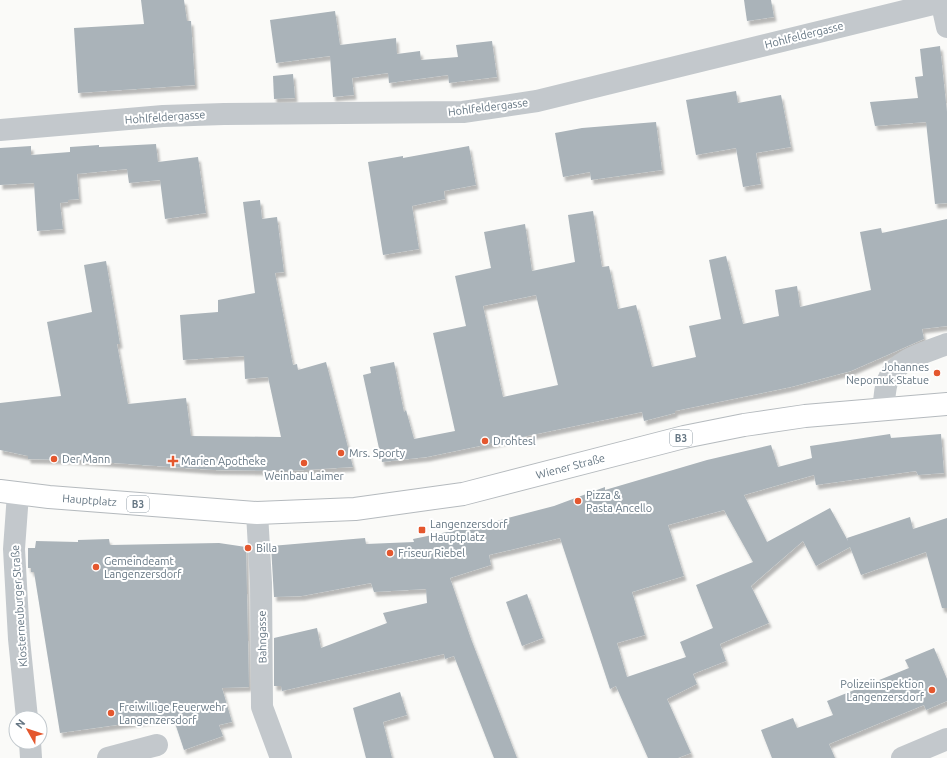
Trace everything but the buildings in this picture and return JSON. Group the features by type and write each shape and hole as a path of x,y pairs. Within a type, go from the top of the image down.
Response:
{"main road":[{"name":"Wiener Straße","path":"258,513 355,509 421,501 463,494 684,437 744,425 805,416 947,404"},
{"name":"Hauptplatz","path":"9,492 258,513"}],"street":[{"path":"941,1 947,28"},
{"name":"Hohlfeldergasse","path":"0,130 163,116 463,112 537,101 941,1"},
{"path":"883,409 888,379 895,370 904,362 947,344"},
{"name":"Klosterneuburger Straße","path":"9,492 19,639 26,710"},
{"name":"Bahngasse","path":"258,513 262,706 281,758"},
{"path":"902,758 947,739"},
{"path":"108,758 157,745"}],"place":[{"name":"Johannes Nepomuk Statue","path":"937,373"},
{"name":"Drohtesl","path":"485,441"},
{"name":"Mrs. Sporty","path":"341,453"},
{"name":"Der Mann","path":"54,459"},
{"name":"Marien Apotheke","path":"173,461"},
{"name":"Weinbau Laimer","path":"304,463"},
{"name":"Pizza & Pasta Ancello","path":"578,501"},
{"name":"Langenzersdorf Hauptplatz","path":"422,530"},
{"name":"Billa","path":"248,548"},
{"name":"Friseur Riebel","path":"390,553"},
{"name":"Gemeindeamt Langenzersdorf","path":"96,567"},
{"name":"Polizeiinspektion Langenzersdorf","path":"932,690"},
{"name":"Freiwillige Feuerwehr Langenzersdorf","path":"111,713"}]}
